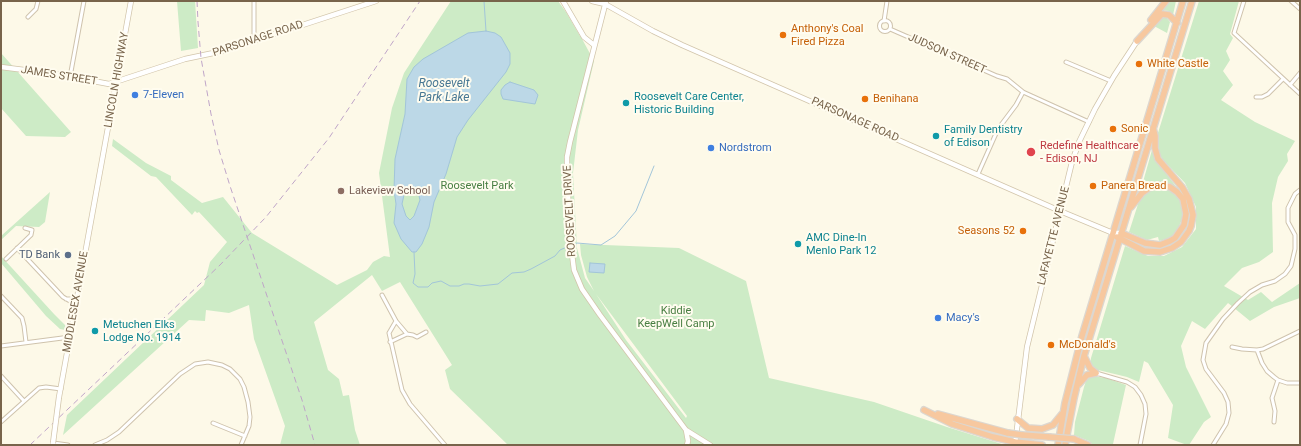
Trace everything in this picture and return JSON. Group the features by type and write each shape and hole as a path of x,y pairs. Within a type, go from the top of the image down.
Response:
{"highway":[{"path":"1136,41 1140,33 1166,1"},
{"path":"1058,445 1064,412 1082,336 1183,1"},
{"path":"1065,445 1084,356 1192,1"},
{"path":"1136,41 1162,14 1169,15 1177,24"},
{"path":"1113,233 1119,239 1144,251 1155,252 1167,250 1181,242 1191,226 1193,215 1189,199 1182,187 1158,159 1154,148 1155,136 1153,127"},
{"path":"1121,233 1150,245 1164,244 1179,234 1184,225 1186,214 1185,204 1181,196 1172,188 1162,185 1145,190 1128,210"},
{"path":"1084,356 1090,368 1096,373"},
{"path":"1077,385 1087,375 1096,373"},
{"path":"1042,445 1015,443 993,437 952,424 924,410 1008,433 1074,440 1088,445"},
{"path":"1017,419 1028,428 1042,429 1053,425 1064,412"}],"street":[{"path":"28,17 36,9 38,1"},
{"path":"70,77 84,1"},
{"name":"LINCOLN HIGHWAY","path":"102,160 131,1"},
{"path":"254,1 254,41"},
{"name":"PARSONAGE ROAD","path":"116,82 185,59 223,51 376,1"},
{"path":"563,1 584,37 594,45"},
{"name":"PARSONAGE ROAD","path":"592,1 605,3 668,38 1060,211 1113,233 1121,233"},
{"path":"884,21 889,23 890,29 884,32 880,29 880,24 884,21 887,1"},
{"path":"1244,1 1234,33 1282,79 1300,94"},
{"path":"1291,1 1300,9"},
{"name":"ROOSEVELT DRIVE","path":"605,3 567,157 570,238 574,270 582,289 617,339 686,430 710,445"},
{"name":"JUDSON STREET","path":"890,29 1004,79 1006,82 1012,84 1022,92 1089,122"},
{"name":"LAFAYETTE AVENUE","path":"1015,443 1027,347 1075,152 1111,81 1136,41"},
{"path":"1066,62 1111,81"},
{"name":"JAMES STREET","path":"1,67 37,71 109,84 116,82"},
{"path":"1290,85 1300,73"},
{"path":"1256,97 1262,97 1268,94 1282,79"},
{"path":"978,174 998,129 1016,106 1022,92"},
{"name":"MIDDLESEX AVENUE","path":"52,444 59,397 102,160"},
{"path":"1213,445 1226,424 1229,413 1228,402 1224,393 1206,369 1203,360 1206,343 1223,319 1238,302 1250,292 1275,281 1285,274 1292,266 1295,249 1295,235 1288,222 1288,208 1295,194 1300,190"},
{"path":"6,259 31,235 32,230 24,228"},
{"path":"1295,235 1300,234"},
{"path":"17,248 63,297 66,299 77,300"},
{"path":"382,295 396,321 407,334"},
{"path":"1,296 22,318 26,342"},
{"path":"396,321 389,333 402,390 406,398 445,445"},
{"path":"1232,347 1257,350 1263,349 1300,331"},
{"path":"390,342 407,334 417,337 426,332"},
{"path":"1,346 70,337"},
{"path":"1257,350 1266,371 1278,380 1287,383 1300,382"},
{"path":"95,445 108,442 180,374 195,364 208,362 222,364 230,369 240,379 247,396 249,426 241,445"},
{"path":"1096,373 1127,382 1135,387 1141,395 1145,404 1146,414 1140,445"},
{"path":"1,376 24,401"},
{"path":"1274,422 1275,411 1272,398 1278,380"},
{"path":"1,422 35,390 42,387 61,389"},
{"path":"213,423 245,436"},
{"path":"686,430 688,441 687,445"},
{"path":"52,444 68,445"}],"green space":[{"path":"177,1 195,1 198,48 181,51"},
{"name":"Roosevelt Park","path":"451,1 558,1 580,36 587,42 581,37 594,61 578,130 573,173 577,248 585,278 594,291 587,277 581,255 580,244 679,248 746,281 769,378 874,402 1005,445 508,445 450,389 445,370 452,365 400,282 382,291 372,275 314,322 328,370 339,379 343,396 349,395 355,430 360,445 280,445 285,426 254,339 249,305 229,313 206,310 205,321 189,320 63,435 67,415 204,285 210,262 227,242 199,212 197,213 195,211 192,215 156,177 151,176 112,146 113,139 146,163 171,176 171,180 202,203 223,197 252,233 337,285 367,270 373,262 384,256 390,257 379,173 392,108 404,73","holes":["596,294 687,416 686,418 626,340"]},
{"path":"1169,1 1176,1 1173,15 1169,11 1162,10"},
{"path":"1199,1 1239,1 1230,34 1233,38 1226,51 1230,60 1223,71 1233,85 1221,100 1255,122 1295,141 1287,154 1288,161 1278,177 1272,203 1273,252 1259,262 1242,268 1224,286 1248,300 1261,292 1272,302 1300,283 1300,298 1274,307 1250,321 1228,303 1205,329 1192,321 1181,346 1186,367 1211,417 1204,422 1189,445 1187,445 1168,438 1173,405 1148,363 1144,361 1139,382 1127,377 1094,369 1090,365 1125,246 1148,256 1164,256 1182,247 1196,229 1196,207 1185,183 1162,159 1156,146 1157,136"},
{"path":"1166,17 1170,22 1167,33 1154,26 1160,19"},
{"path":"1,53 71,132 65,137 26,136 1,108"},
{"path":"1152,150 1157,161 1180,192 1171,185 1162,183 1142,190 1141,189"},
{"path":"1158,188 1168,189 1176,194 1181,202 1183,217 1177,231 1170,238 1159,241 1158,237 1147,240 1129,232 1139,201 1144,194"},
{"path":"50,192 45,222 39,227 16,226 1,240 1,236"},
{"path":"1,256 71,331 60,329 46,316 1,263"},
{"path":"1092,376 1106,378 1126,385 1114,445 1093,445 1089,441 1074,435 1075,422 1084,387 1087,378"}],"water":[{"name":"Roosevelt Park Lake","path":"486,31 495,33 501,37 510,53 510,64 506,72 468,120 457,137 446,174 434,202 429,227 422,244 416,252 412,252 401,239 394,223 396,204 394,190 395,159 405,114 407,79 414,67 423,59 468,33","holes":["411,189 416,190 420,200 414,216 410,220 406,216 402,204 404,195"]},
{"path":"510,82 534,90 538,95 535,104 503,99 501,90"},
{"path":"590,263 605,264 604,273 589,272"}],"waterway":[{"path":"484,1 486,31"},
{"path":"572,245 577,243 601,245 615,236 636,211 654,166"},
{"path":"414,252 415,274 413,283 418,287 428,287 432,283 441,281 450,286 459,286 464,284 480,286 498,284 512,273 524,272 531,269 555,256 560,250 569,246"}],"railway":[{"path":"197,1 201,58 219,150 302,400 315,445"},
{"path":"30,445 220,265 266,217 329,138 420,1"}],"place":[{"name":"Anthony's Coal Fired Pizza","path":"783,35"},
{"name":"White Castle","path":"1139,64"},
{"name":"7-Eleven","path":"135,95"},
{"name":"Benihana","path":"865,99"},
{"name":"Roosevelt Care Center, Historic Building","path":"626,103"},
{"name":"Sonic","path":"1113,129"},
{"name":"Family Dentistry of Edison","path":"936,136"},
{"name":"Nordstrom","path":"711,148"},
{"name":"Redefine Healthcare - Edison, NJ","path":"1031,152"},
{"name":"Panera Bread","path":"1093,186"},
{"name":"Lakeview School","path":"341,191"},
{"name":"Seasons 52","path":"1023,231"},
{"name":"AMC Dine-In Menlo Park 12","path":"798,244"},
{"name":"TD Bank","path":"68,255"},
{"name":"Macy's","path":"938,318"},
{"name":"Metuchen Elks Lodge No. 1914","path":"95,331"},
{"name":"McDonald's","path":"1051,345"}],"park label":[{"name":"Kiddie KeepWell Camp","path":"676,317"}]}
